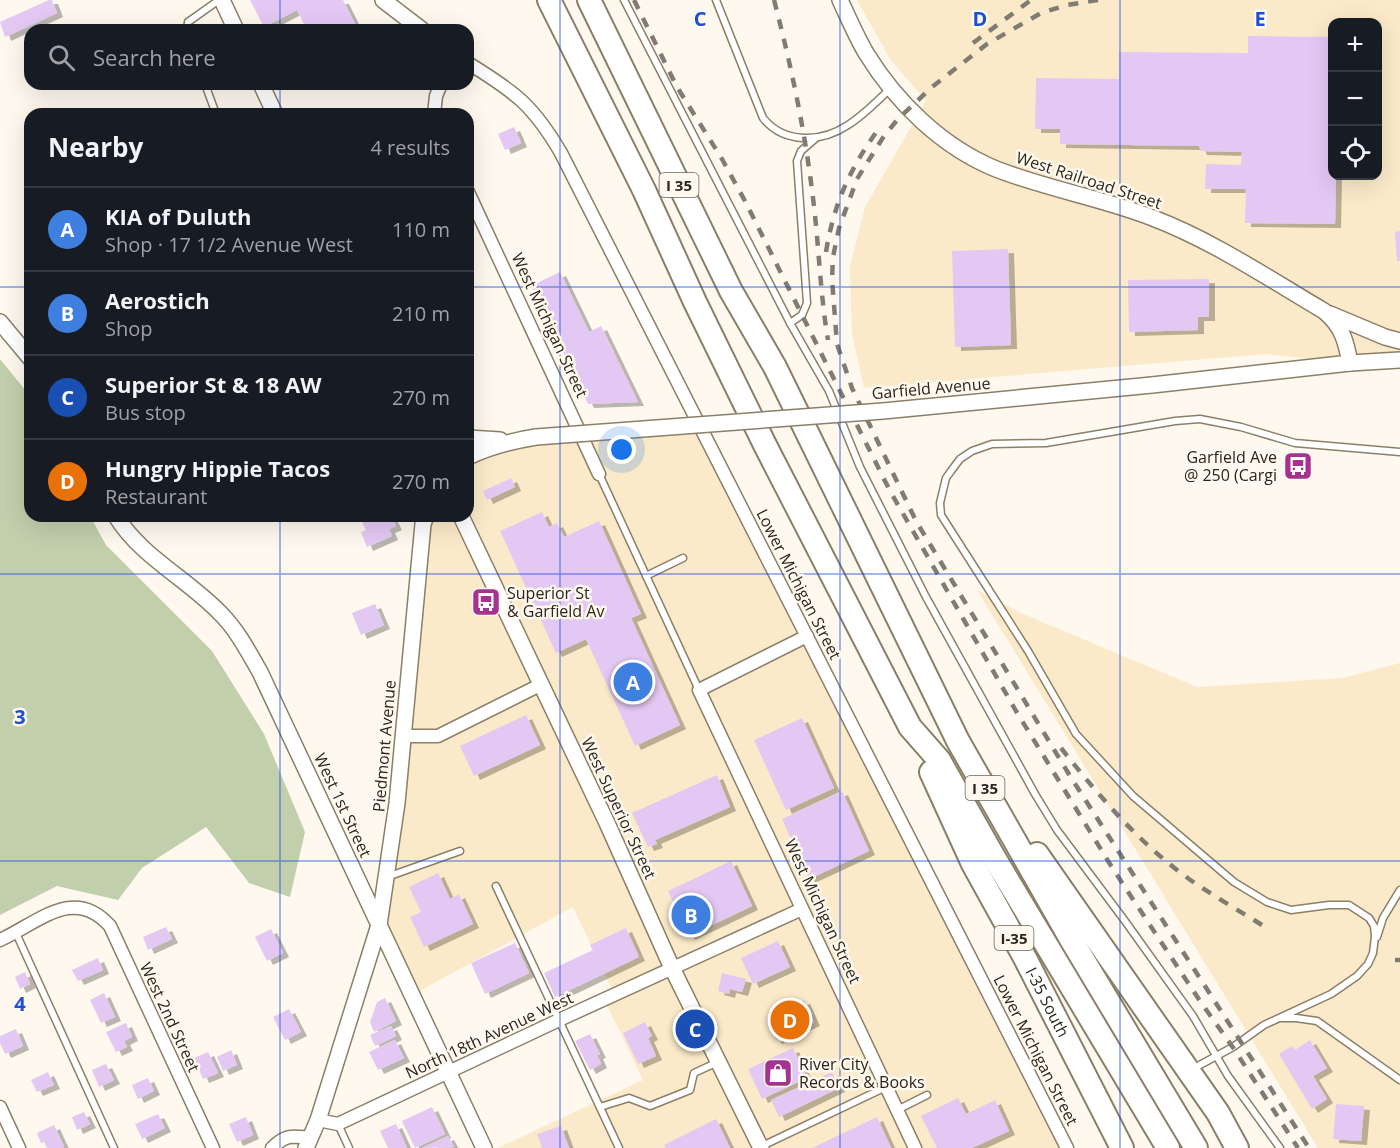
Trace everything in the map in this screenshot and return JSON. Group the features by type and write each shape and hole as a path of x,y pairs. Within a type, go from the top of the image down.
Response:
{"highway":[{"name":"I 35","path":"549,0 644,190 695,302 765,445 910,727 939,760 1001,869 1168,1148"},
{"name":"I 35","path":"589,0 731,291 775,367 958,741 1072,941 1196,1148"},
{"name":"I-35 South","path":"910,727 973,864 1025,958 1122,1148"},
{"path":"958,741 1218,1113 1237,1148"}],"street":[{"path":"220,0 233,24"},
{"path":"383,0 414,24"},
{"name":"West Railroad Street","path":"840,0 867,54 908,109 934,131 963,151 996,168 1152,218 1206,242 1333,318 1342,331 1350,363"},
{"name":"Lower Michigan Street","path":"474,67 518,96 545,126 561,153 1067,1148"},
{"path":"264,90 272,108"},
{"path":"435,108 438,90"},
{"name":"West Michigan Street","path":"474,205 600,474"},
{"path":"1324,311 1400,341"},
{"path":"0,322 24,351"},
{"name":"Garfield Avenue","path":"474,455 486,448 509,441 536,436 883,411 1350,363 1400,360"},
{"path":"474,438 509,441"},
{"name":"West 1st Street","path":"120,522 125,531 222,614 239,636 260,672 484,1148"},
{"name":"Piedmont Avenue","path":"309,1143 379,925 397,802 424,522"},
{"name":"West Superior Street","path":"464,522 607,823 672,968 761,1147"},
{"path":"699,690 807,636"},
{"path":"403,736 438,736 542,684"},
{"name":"West Michigan Street","path":"699,690 915,1148"},
{"name":"West 2nd Street","path":"16,933 62,908 75,906 87,908 100,915 110,926 213,1148"},
{"name":"North 18th Avenue West","path":"338,1124 802,909"},
{"path":"0,940 16,933"},
{"path":"0,1107 20,1148"},
{"path":"318,1120 338,1124"},
{"path":"272,1148 282,1138 309,1143"}],"lane":[{"path":"188,24 220,0"},
{"path":"624,0 790,323 829,391 860,467 926,597 1035,794 1057,830 1193,1017 1216,1056 1280,1148"},
{"path":"716,0 763,118 769,125 786,135 816,138"},
{"path":"790,323 802,315 807,303 797,161 801,151 816,138 848,126 891,87"},
{"path":"208,90 214,108"},
{"path":"1198,1066 1242,1042 1264,1025 1346,985 1368,964 1373,953 1374,926 1369,918 1349,905 1292,910 1267,902 1234,882 1133,796 1076,734 1028,651 946,524 941,515 940,503 946,478 960,459 972,451 992,444 1046,443 1175,421 1210,420 1295,442 1400,452"},
{"path":"600,474 699,690"},
{"path":"646,576 683,558"},
{"path":"387,877 460,851"},
{"path":"496,886 619,1148"},
{"path":"1374,945 1383,918 1400,890"},
{"path":"16,933 114,1148"},
{"path":"1278,1019 1296,1018 1317,1021 1400,1080"},
{"path":"600,1107 629,1098 650,1106 690,1090 694,1073 718,1062"},
{"path":"761,1147 886,1087"},
{"path":"897,1110 927,1095"},
{"path":"338,1124 349,1148"}],"shaded area":[{"path":"857,0 1400,0 1400,369 1265,354 864,388 852,334 850,267 865,207 926,101 890,59"},
{"path":"698,420 1066,1148 498,1148 643,1080 604,999 614,994 573,907 412,995 379,925 425,522 474,522 474,454 486,448"},
{"path":"977,590 1021,613 1197,687 1343,678 1400,663 1400,1148 1318,1148"}],"green space":[{"path":"0,359 24,389 24,522 93,522 106,545 212,651 264,734 305,832 290,897 249,883 206,827 142,868 118,900 57,886 0,915"}],"building":[{"path":"49,0 52,0 57,13 33,24 24,24 24,28 5,37 0,22"},
{"path":"250,0 343,0 355,24 304,24 297,10 270,24 262,24"},
{"path":"1248,36 1328,37 1328,180 1336,180 1335,224 1245,223 1246,189 1205,189 1206,164 1241,165 1242,152 1201,151 1199,146 1060,144 1060,129 1035,129 1036,78 1119,79 1119,52 1248,53"},
{"path":"514,127 521,143 505,150 498,134"},
{"path":"1400,231 1400,261 1397,261 1395,232"},
{"path":"1008,249 1011,345 955,347 952,251"},
{"path":"560,272 589,332 601,326 638,402 588,404 531,286"},
{"path":"1209,279 1209,317 1198,317 1198,330 1129,332 1128,280"},
{"path":"511,478 515,487 487,500 483,491"},
{"path":"542,512 549,527 557,523 564,537 599,521 641,614 631,618 680,725 635,746 586,639 556,653 500,531"},
{"path":"362,522 394,522 396,526 389,529 392,536 367,547 361,532 366,530"},
{"path":"375,604 384,625 361,635 352,613"},
{"path":"526,715 540,745 474,776 460,746"},
{"path":"802,718 834,788 786,810 754,740"},
{"path":"717,775 730,807 655,840 657,844 648,847 632,813"},
{"path":"842,791 869,851 809,879 782,819"},
{"path":"731,861 752,906 689,936 668,891"},
{"path":"438,873 450,899 459,894 473,924 424,947 410,917 421,912 409,887"},
{"path":"166,927 172,939 148,950 143,937"},
{"path":"626,928 639,957 555,997 544,973 593,950 590,945"},
{"path":"271,929 283,953 267,961 255,937"},
{"path":"778,941 790,967 753,984 741,958"},
{"path":"515,943 529,973 485,994 471,963"},
{"path":"98,958 103,970 78,981 72,970"},
{"path":"25,972 30,984 20,989 15,977"},
{"path":"722,973 746,979 742,992 730,989 729,994 718,991"},
{"path":"104,993 115,1017 101,1023 90,1000"},
{"path":"385,998 396,1021 374,1032 370,1022 377,1002"},
{"path":"804,1000 814,1022 776,1040 766,1018"},
{"path":"289,1009 301,1032 285,1040 273,1017"},
{"path":"645,1022 652,1036 648,1038 656,1056 638,1064 623,1033"},
{"path":"126,1023 132,1037 124,1041 127,1047 116,1052 106,1032"},
{"path":"391,1026 396,1036 375,1046 370,1035"},
{"path":"16,1029 23,1046 5,1054 0,1043 0,1036"},
{"path":"590,1034 600,1054 597,1055 601,1064 590,1070 575,1041"},
{"path":"395,1040 404,1058 378,1070 369,1052"},
{"path":"1310,1040 1327,1068 1313,1076 1327,1099 1312,1109 1279,1054 1292,1046 1295,1050"},
{"name":"River City Records & Books","path":"793,1048 807,1078 762,1099 748,1069"},
{"path":"231,1050 237,1065 223,1071 217,1057"},
{"path":"208,1052 218,1073 203,1079 194,1058"},
{"path":"106,1064 114,1080 99,1087 92,1070"},
{"path":"48,1072 54,1085 37,1092 31,1080"},
{"path":"832,1072 839,1088 779,1117 771,1100"},
{"path":"148,1078 154,1091 138,1099 132,1085"},
{"path":"958,1098 966,1114 995,1100 1009,1131 972,1148 937,1148 921,1116"},
{"path":"1336,1104 1364,1106 1361,1141 1333,1139"},
{"path":"432,1107 445,1134 415,1148 402,1121"},
{"path":"84,1112 90,1124 77,1130 72,1117"},
{"path":"158,1114 165,1128 142,1139 135,1124"},
{"path":"246,1117 253,1135 237,1142 229,1124"},
{"path":"877,1117 891,1148 812,1148"},
{"path":"716,1119 730,1148 666,1148 664,1145"},
{"path":"396,1124 407,1148 388,1148 380,1131"},
{"path":"54,1125 64,1147 62,1148 47,1148 44,1142 41,1143 37,1133"},
{"path":"561,1126 569,1148 542,1148 537,1134"},
{"path":"448,1136 454,1147 422,1148"}],"railway":[{"path":"634,0 677,87 745,201 890,491 1016,711 1113,869 1298,1148"},
{"path":"774,0 792,74 806,148 828,340"},
{"path":"973,43 1031,0"},
{"path":"1098,0 1067,5 1041,13 987,44 932,87 898,119 884,136 857,179 839,228 833,257 832,279 837,344 852,388 916,521 1070,776 1309,1148"},
{"path":"826,252 829,234 845,186 860,157 880,127"},
{"path":"1061,748 1105,801 1153,850 1189,879 1262,925"},
{"path":"1395,960 1400,960"}],"place":[{"name":"Garfield Ave @ 250 (Cargi","path":"1298,466"},
{"name":"Superior St & Garfield Av","path":"486,602"},
{"name":"KIA of Duluth","path":"633,682"},
{"name":"Aerostich","path":"691,915"},
{"name":"Hungry Hippie Tacos","path":"790,1020"},
{"name":"Superior St & 18 AW","path":"695,1029"},
{"name":"River City Records & Books","path":"778,1073"}]}
